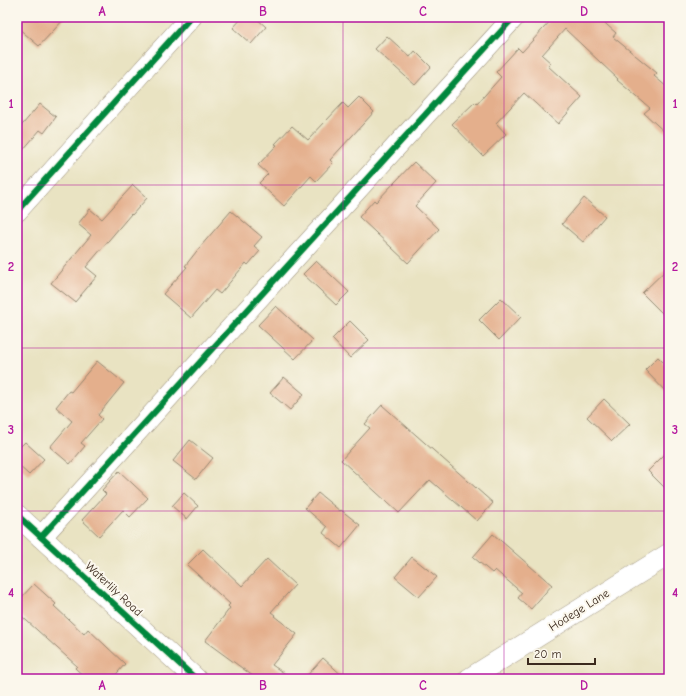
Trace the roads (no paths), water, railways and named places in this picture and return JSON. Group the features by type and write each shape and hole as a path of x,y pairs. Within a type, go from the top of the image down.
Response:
{"street":[{"path":"17,211 191,17"},
{"path":"42,537 514,17"},
{"name":"Waterlily Road","path":"17,514 196,679"},
{"name":"Hodege Lane","path":"470,679 669,554"}]}
